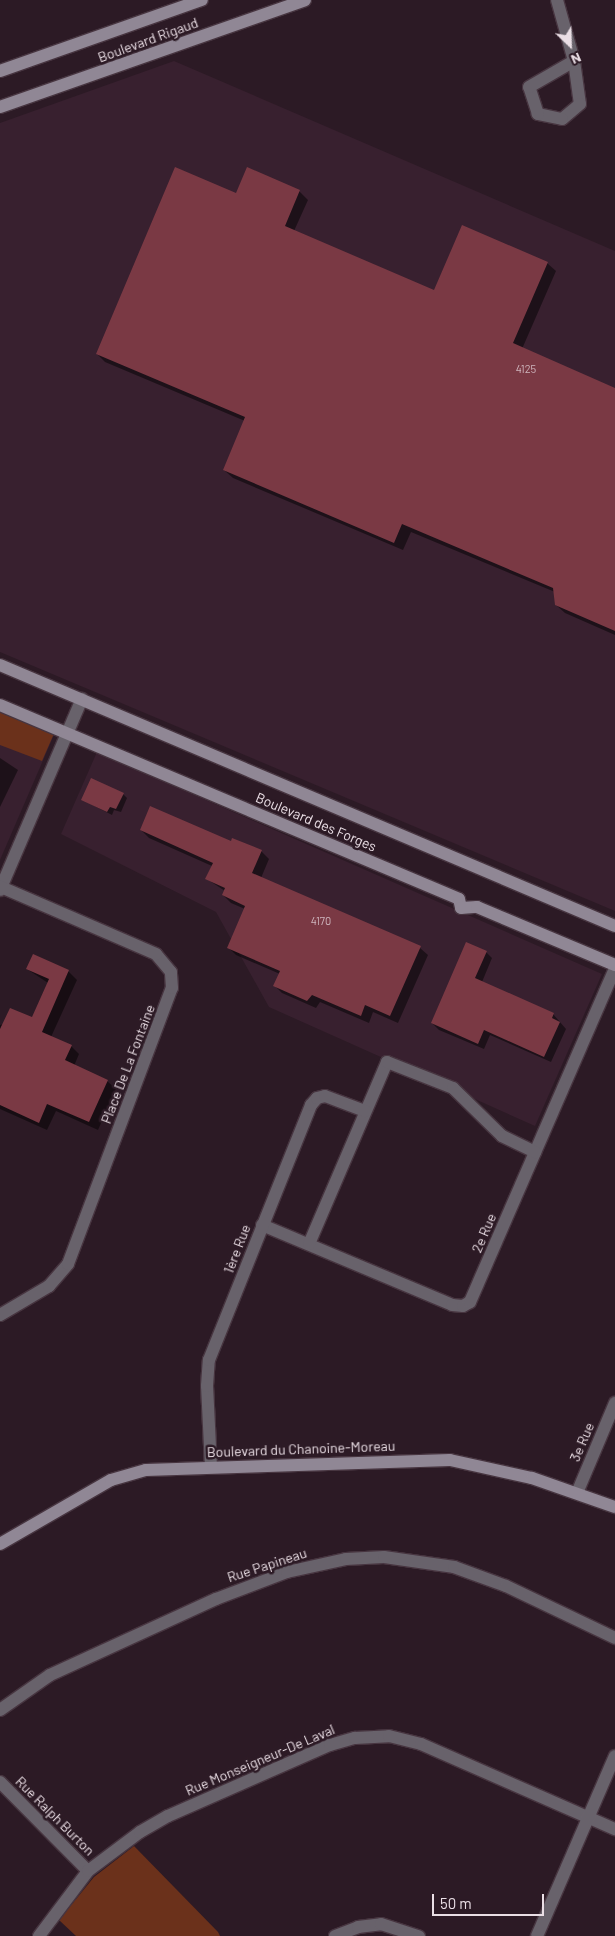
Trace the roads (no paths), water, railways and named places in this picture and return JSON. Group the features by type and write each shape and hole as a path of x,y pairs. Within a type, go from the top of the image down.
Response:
{"main road":[{"name":"Boulevard Rigaud","path":"0,71 202,0"},
{"name":"Boulevard Rigaud","path":"0,107 305,0"},
{"name":"Boulevard des Forges","path":"0,665 615,926"},
{"name":"Boulevard des Forges","path":"0,705 459,899 461,908 477,907 615,966"},
{"name":"Boulevard du Chanoine-Moreau","path":"0,1544 120,1475 146,1470 450,1460 491,1467 577,1493 615,1507"}],"street":[{"path":"557,0 574,60 580,104 562,120 538,114 529,87 574,60"},
{"path":"1,888 82,699"},
{"name":"Place De La Fontaine","path":"0,1315 49,1286 68,1264 172,988 170,972 156,954 1,888"},
{"name":"2e Rue","path":"262,1225 452,1305 463,1306 472,1299 615,966"},
{"path":"309,1244 384,1065 392,1062 456,1090 502,1136 535,1152"},
{"name":"1ère Rue","path":"211,1467 207,1386 209,1360 313,1101 325,1096 365,1111"},
{"name":"3e Rue","path":"577,1493 615,1403"},
{"name":"Rue Papineau","path":"0,1710 57,1672 216,1599 288,1572 346,1559 384,1557 454,1567 506,1586 615,1638"},
{"name":"Rue Monseigneur-De Laval","path":"39,1936 88,1871 140,1832 168,1816 330,1745 367,1736 389,1736 421,1744 615,1829"},
{"path":"537,1936 615,1756"},
{"name":"Rue Ralph Burton","path":"0,1782 88,1871"},
{"path":"335,1936 358,1926 381,1924 419,1936"}]}
